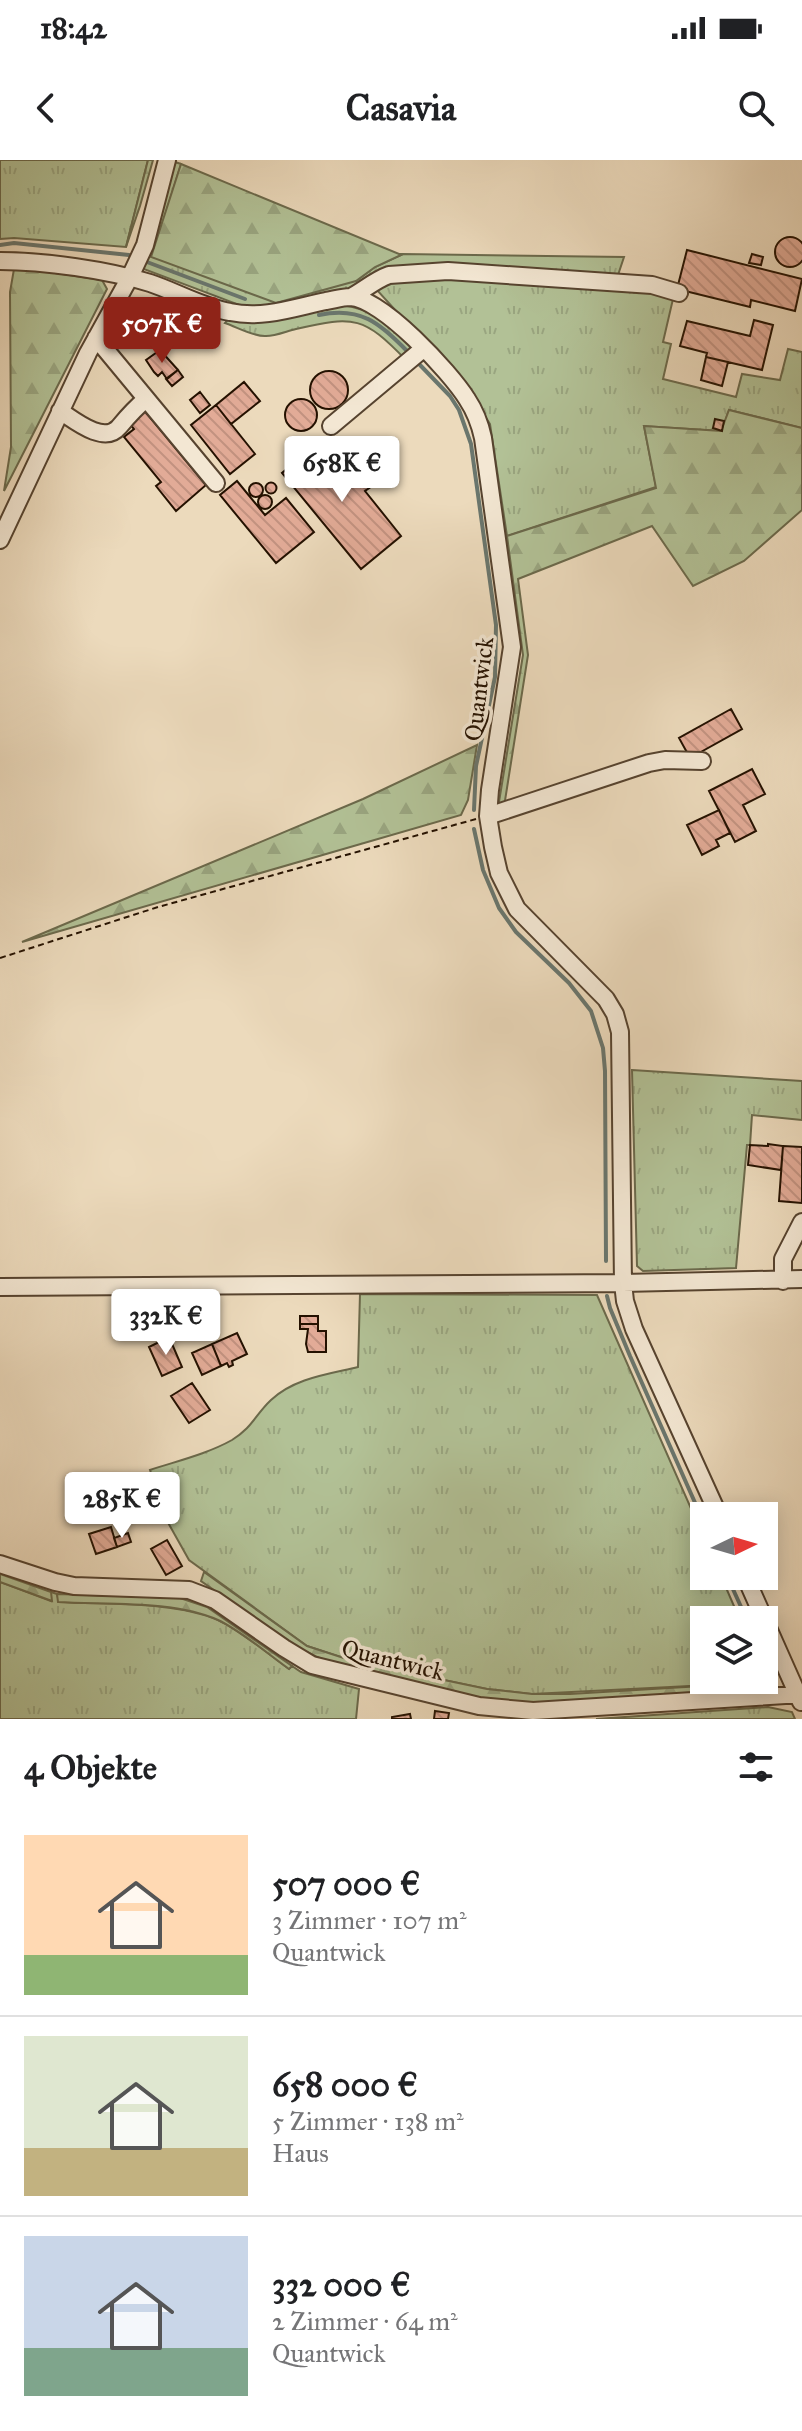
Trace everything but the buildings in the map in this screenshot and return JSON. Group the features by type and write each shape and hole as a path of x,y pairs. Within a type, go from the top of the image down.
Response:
{"street":[{"path":"0,540 60,411 145,245 167,160"},
{"path":"0,261 29,261 130,277 218,309 260,315 351,297 389,275 448,271 652,285 679,293"},
{"name":"Quantwick","path":"351,297 374,305 387,314 423,349 466,397 480,424 510,627 510,668 488,816 499,873 517,909 593,983 615,1014 620,1032 625,1301 634,1329 713,1502"},
{"path":"96,338 216,483"},
{"path":"331,426 423,349"},
{"path":"60,411 89,429 110,433 116,431 128,414 146,399"},
{"path":"488,816 649,763 702,761"},
{"path":"783,1281 783,1259 802,1222"},
{"path":"0,1287 802,1279"},
{"name":"Quantwick","path":"0,1564 74,1586 189,1590 215,1600 312,1665 496,1709 533,1711 801,1697 751,1590"}],"path":[{"path":"0,958 158,907 488,816"}],"green space":[{"path":"0,160 148,160 126,247 0,239"},
{"path":"148,160 153,160 126,247"},
{"path":"175,162 181,164 152,257 356,281 375,267 403,254 624,257 616,281 461,269 367,286 258,312 141,268"},
{"path":"181,164 403,254 375,267 356,281 276,303 151,257"},
{"path":"14,269 102,280 107,289 4,491 11,447 10,292"},
{"path":"397,276 659,289 673,299 663,342 671,344 663,379 736,397 742,374 780,380 788,349 802,352 802,428 729,410 722,431 644,426 656,487 507,536 490,424 470,392 376,289"},
{"path":"341,305 364,310 388,324 413,347 406,360 379,335 357,323 332,322 261,336 225,323 230,317"},
{"path":"729,410 802,428 802,510 744,561 693,586 652,526 518,579 528,655 504,807 498,808 523,655 507,536 656,488 644,426 721,431"},
{"path":"477,745 468,800 461,815 22,942 363,799"},
{"path":"632,1070 802,1081 802,1120 752,1115 736,1268 643,1271 637,1266"},
{"path":"360,1294 597,1295 690,1506 690,1590 727,1590 734,1606 690,1606 690,1686 532,1694 487,1689 353,1661 307,1646 189,1560 166,1519 150,1470 232,1440 271,1400 290,1387 312,1378 358,1367"},
{"path":"204,1572 307,1646 353,1661 487,1689 532,1694 690,1687 690,1694 717,1694 548,1706 491,1700 359,1672 296,1647 201,1581"},
{"path":"0,1574 51,1592 52,1601 0,1582"},
{"path":"0,1582 51,1601 51,1592 57,1594 59,1602 161,1607 218,1620 289,1669 292,1666 301,1672 359,1689 356,1719 0,1719"},
{"path":"57,1594 180,1598 207,1607 292,1666 289,1669 235,1630 200,1614 161,1606 58,1602"},
{"path":"768,1707 792,1712 795,1719 596,1719"}],"waterway":[{"path":"0,245 14,243 129,255"},
{"path":"147,262 245,299"},
{"path":"319,315 346,313 368,319 388,332 407,351"},
{"path":"420,365 450,396 459,410 471,444 496,625 495,677 476,766 474,810"},
{"path":"474,829 483,870 499,908 516,932 569,983 591,1011 603,1048 606,1261"},
{"path":"607,1296 695,1502"},
{"path":"733,1590 741,1606"}]}
